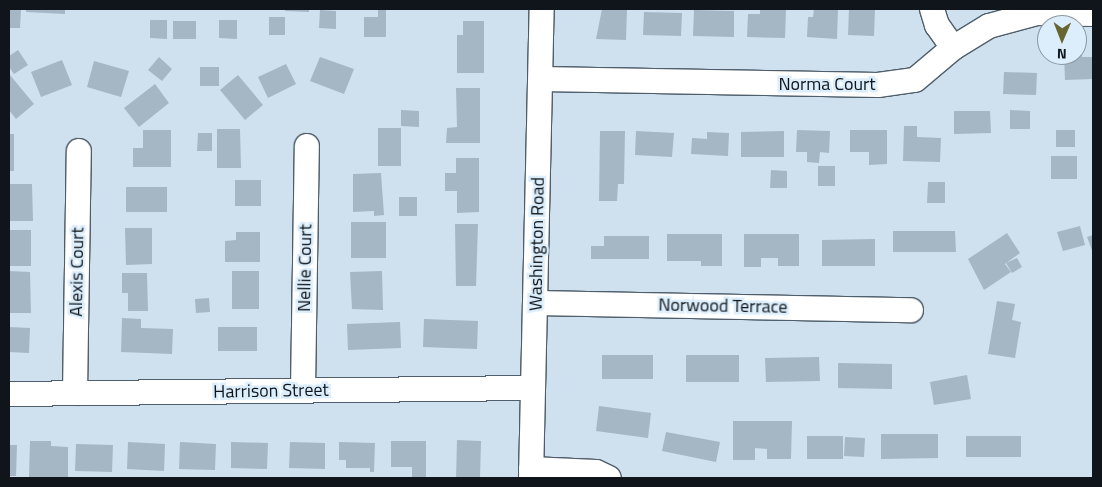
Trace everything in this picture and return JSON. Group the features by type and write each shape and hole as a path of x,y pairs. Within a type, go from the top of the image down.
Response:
{"street":[{"name":"Washington Road","path":"531,474 542,9"},
{"path":"932,9 937,25 953,48"},
{"name":"Norma Court","path":"541,79 878,85 915,80 953,48 989,26 1037,13 1093,14"},
{"name":"Nellie Court","path":"303,390 307,146"},
{"name":"Alexis Court","path":"74,393 79,151"},
{"name":"Norwood Terrace","path":"535,303 911,310"},
{"name":"Harrison Street","path":"9,394 533,388"},
{"path":"531,474 596,472 609,478"}],"building":[{"path":"9,9 21,9 20,28 9,28"},
{"path":"26,9 65,9 65,14 26,12"},
{"path":"285,9 309,9 309,12 285,11"},
{"path":"378,9 386,9 386,37 364,37 364,17 378,17"},
{"path":"602,9 627,9 626,40 596,39"},
{"path":"760,9 786,9 785,38 747,37 748,14 760,14"},
{"path":"814,9 838,9 837,39 807,37 808,17 813,17"},
{"path":"849,9 875,9 874,36 848,35"},
{"path":"320,10 336,11 336,29 319,28"},
{"path":"694,10 734,11 734,37 693,36"},
{"path":"644,12 682,13 681,36 643,35"},
{"path":"269,17 285,17 285,35 269,35"},
{"path":"150,20 167,20 167,39 150,38"},
{"path":"219,20 237,20 237,39 219,38"},
{"path":"173,21 196,21 196,39 173,39"},
{"path":"463,21 484,21 484,73 457,73 457,35 463,35"},
{"path":"18,50 28,65 14,74 9,67 9,56"},
{"path":"159,57 172,69 162,81 148,70"},
{"path":"320,57 354,69 344,94 310,81"},
{"path":"1087,57 1093,57 1093,79 1065,80 1064,65 1087,65"},
{"path":"62,60 72,85 41,97 31,72"},
{"path":"94,61 129,71 121,97 87,87"},
{"path":"286,64 296,84 268,98 258,77"},
{"path":"200,67 219,67 219,86 200,86"},
{"path":"1004,72 1037,73 1036,95 1003,94"},
{"path":"10,75 34,104 16,119 9,110"},
{"path":"238,75 263,105 245,120 220,90"},
{"path":"155,84 169,103 139,127 124,108"},
{"path":"456,88 480,88 480,143 446,143 447,128 457,127"},
{"path":"401,110 419,111 419,127 401,126"},
{"path":"1010,110 1030,111 1030,129 1010,129"},
{"path":"954,111 990,111 991,133 954,134"},
{"path":"904,126 917,126 917,137 941,138 940,162 903,161"},
{"path":"378,128 401,128 401,166 378,166"},
{"path":"217,129 240,129 241,168 217,168"},
{"path":"143,130 171,130 171,167 133,167 133,148 143,148"},
{"path":"797,130 830,131 829,153 820,152 819,163 807,162 807,152 796,152"},
{"path":"850,130 887,130 887,164 869,165 869,152 850,152"},
{"path":"1056,130 1075,130 1075,147 1056,147"},
{"path":"600,131 625,131 624,184 618,184 617,201 599,201"},
{"path":"636,131 674,133 672,157 635,155"},
{"path":"784,131 784,157 741,157 741,132"},
{"path":"707,132 729,133 728,156 691,154 692,138 707,139"},
{"path":"198,133 212,133 212,151 197,151"},
{"path":"9,134 14,134 14,171 9,171"},
{"path":"1051,156 1077,156 1077,179 1051,179"},
{"path":"456,158 479,158 479,212 457,213 457,191 445,191 445,173 456,173"},
{"path":"818,166 835,166 835,186 818,186"},
{"path":"771,170 787,171 787,188 770,188"},
{"path":"381,173 384,215 374,216 374,211 353,212 353,174"},
{"path":"235,180 261,180 261,206 235,206"},
{"path":"928,182 945,182 945,203 927,203"},
{"path":"9,184 32,184 33,221 9,221"},
{"path":"126,187 167,187 167,212 126,212"},
{"path":"399,197 417,197 417,216 399,216"},
{"path":"351,222 386,222 386,258 351,258"},
{"path":"455,224 478,224 476,286 456,286"},
{"path":"1080,226 1085,245 1063,251 1057,232"},
{"path":"125,228 152,228 152,264 126,265"},
{"path":"9,230 31,230 31,266 9,266"},
{"path":"893,231 955,231 956,252 893,252"},
{"path":"236,232 260,232 260,262 225,262 225,241 236,240"},
{"path":"1007,233 1020,253 1002,266 1005,264 1011,272 984,290 968,259"},
{"path":"667,234 722,234 722,266 701,266 701,261 667,261"},
{"path":"744,234 799,234 799,266 778,266 778,258 761,258 761,267 744,267"},
{"path":"1093,235 1093,253 1087,237"},
{"path":"604,236 649,236 649,259 591,259 591,246 604,246"},
{"path":"875,239 875,266 822,266 822,240"},
{"path":"1017,258 1022,267 1012,273 1006,263"},
{"path":"9,271 30,272 31,313 9,313"},
{"path":"232,271 259,271 259,309 232,309"},
{"path":"382,271 383,310 352,309 350,272"},
{"path":"122,273 147,273 148,311 128,311 128,293 122,293"},
{"path":"209,298 210,312 196,313 195,299"},
{"path":"997,301 1015,304 1012,320 1021,322 1015,358 988,354"},
{"path":"122,318 141,319 141,328 173,329 172,354 121,352"},
{"path":"424,319 478,321 477,349 423,347"},
{"path":"400,322 401,348 348,350 347,324"},
{"path":"9,327 30,328 29,353 9,352"},
{"path":"218,327 257,327 257,351 218,351"},
{"path":"602,355 653,355 653,379 602,379"},
{"path":"686,355 739,355 739,382 686,382"},
{"path":"819,357 820,381 766,382 765,358"},
{"path":"838,363 892,364 892,389 838,388"},
{"path":"967,375 971,399 934,405 930,382"},
{"path":"599,406 651,413 648,438 596,431"},
{"path":"733,421 792,421 791,459 767,459 767,449 755,448 755,460 733,460"},
{"path":"666,432 720,442 716,462 662,451"},
{"path":"881,434 938,434 938,458 881,459"},
{"path":"807,436 843,436 843,459 807,459"},
{"path":"966,436 1021,436 1021,457 966,457"},
{"path":"845,437 865,438 864,457 844,456"},
{"path":"457,440 481,441 480,478 456,478"},
{"path":"30,441 51,441 51,446 68,447 68,478 29,477"},
{"path":"391,441 426,441 426,478 412,478 412,467 391,467"},
{"path":"128,442 165,444 164,471 127,469"},
{"path":"180,442 216,444 215,470 179,469"},
{"path":"231,442 268,443 267,469 231,468"},
{"path":"290,442 325,443 325,469 289,468"},
{"path":"339,442 375,443 374,472 370,472 370,468 346,468 346,460 339,460"},
{"path":"76,444 113,445 112,472 75,471"},
{"path":"9,445 17,445 16,476 9,476"}]}
